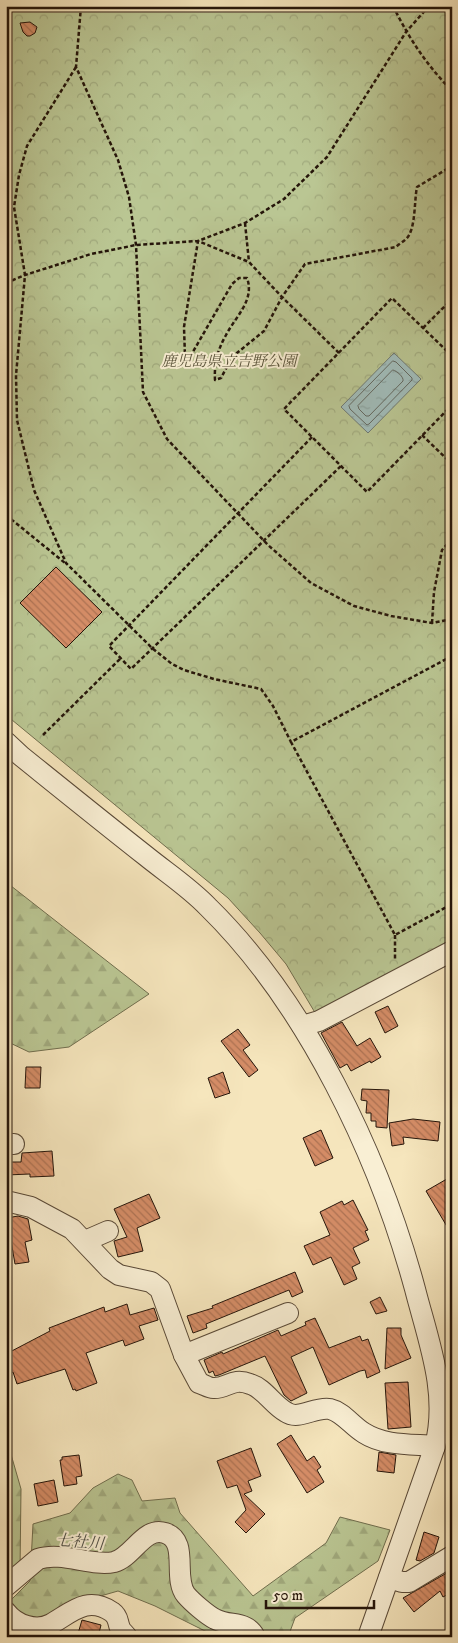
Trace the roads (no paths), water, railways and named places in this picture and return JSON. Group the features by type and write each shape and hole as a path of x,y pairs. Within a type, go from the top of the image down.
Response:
{"street":[{"path":"6,742 207,905 238,938 264,970 302,1026 340,1096 378,1176 411,1276 435,1363 439,1390 441,1442 368,1637"},
{"path":"302,1026 319,1021 452,951"},
{"path":"6,1201 31,1207 72,1229 110,1269 119,1274 151,1282 160,1289 184,1355 199,1383 213,1388 243,1381 253,1384 287,1413 303,1414 320,1408 330,1409 338,1412 364,1433 380,1441 441,1442"},
{"path":"85,1241 108,1231"},
{"path":"184,1355 288,1313"},
{"path":"6,1586 38,1559 60,1557 114,1562 123,1558 150,1534 162,1532 174,1539 178,1544 180,1579 186,1594 213,1618 223,1622 246,1626 255,1637"},
{"path":"389,1578 410,1582 452,1556"},
{"path":"6,1612 18,1623 40,1627 50,1624 75,1608 85,1606 103,1608 119,1618 120,1629 127,1637"}],"water":[{"path":"394,353 421,379 368,433 341,407"}],"park label":[{"name":"鹿児島県立吉野公園","path":"229,361"}],"water label":[{"name":"七社川","path":"80,1541"}]}
